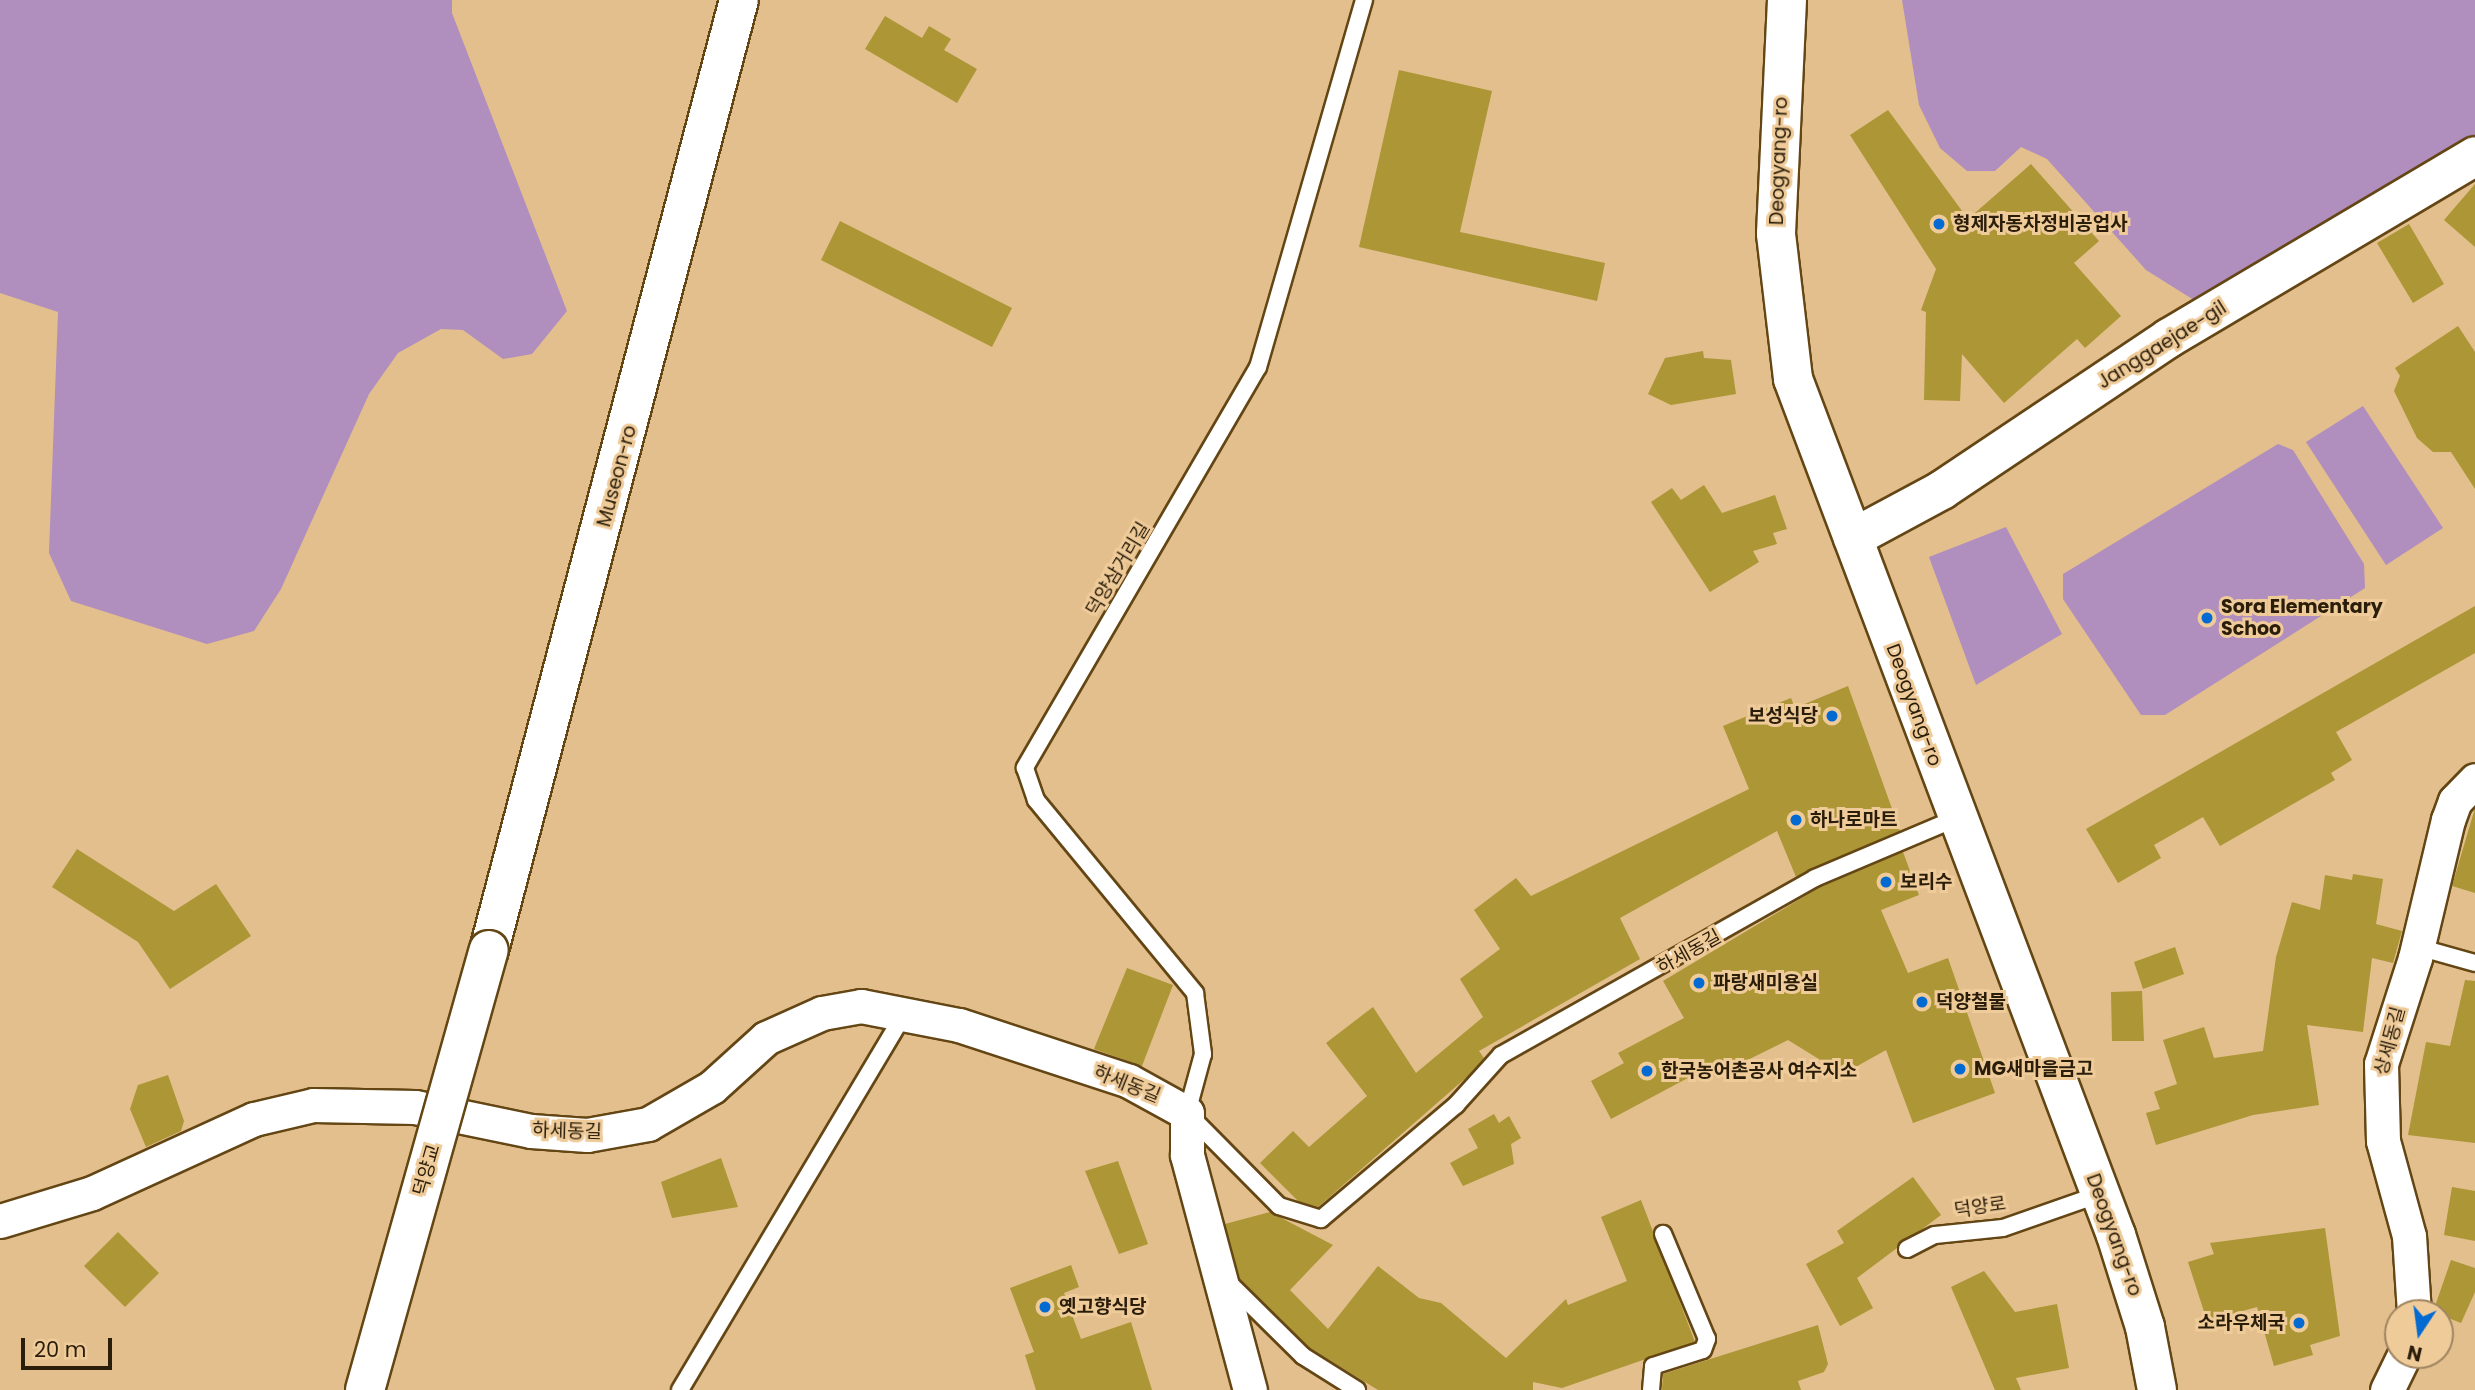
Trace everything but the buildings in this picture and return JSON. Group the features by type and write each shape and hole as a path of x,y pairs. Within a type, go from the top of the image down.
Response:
{"street":[{"name":"Museon-ro","path":"489,950 739,0"},
{"name":"Deogyang-ro","path":"1787,0 1776,234 1782,323 1797,391 1955,819 2101,1194 2145,1327 2157,1390"},
{"name":"Janggaejae-gil","path":"1853,538 1942,490 2169,338 2475,156"},
{"name":"상세동길","path":"2414,1299 2414,1264 2384,1141 2379,1083 2418,947 2451,811 2475,780"},
{"name":"덕양교","path":"365,1390 489,950"},
{"name":"하세동길","path":"0,1221 82,1196 254,1119 313,1105 415,1107 531,1131 587,1135 628,1129 692,1101 758,1044 803,1020 852,1006 905,1012 1129,1082 1186,1113"},
{"path":"1186,1113 1188,1155 1250,1390"},
{"path":"2387,1390 2397,1369"}],"lane":[{"name":"덕양삼거리길","path":"1186,1113 1203,1054 1195,993 1036,800 1025,768 1258,367 1364,0"},
{"name":"하세동길","path":"1186,1113 1279,1206 1321,1219 1456,1105 1501,1055 1815,878 1955,819"},
{"path":"2418,947 2475,963"},
{"path":"680,1390 905,1012"},
{"name":"덕양로","path":"1907,1249 1935,1235 2003,1228 2101,1194"},
{"path":"1651,1390 1653,1366 1703,1350 1707,1339 1663,1234"},
{"path":"1219,1273 1303,1356 1357,1390"}],"shaded area":[{"path":"0,0 452,0 452,13 567,311 532,354 503,359 463,330 441,329 398,353 369,394 281,589 254,631 207,644 71,601 49,553 58,312 0,293"},
{"path":"1902,0 2475,0 2475,156 2213,312 2146,270 2047,159 2021,147 1995,171 1967,171 1940,148 1919,105"},
{"path":"2363,406 2443,528 2386,565 2306,442"},
{"path":"2278,444 2293,450 2364,564 2365,588 2165,715 2141,715 2063,599 2063,574"},
{"path":"2006,527 2062,634 1976,685 1929,557"}],"place":[{"name":"형제자동차정비공업사","path":"1939,224"},
{"name":"Sora Elementary Schoo","path":"2207,618"},
{"name":"보성식당","path":"1832,716"},
{"name":"하나로마트","path":"1796,820"},
{"name":"보리수","path":"1886,882"},
{"name":"파랑새미용실","path":"1699,983"},
{"name":"덕양철물","path":"1922,1002"},
{"name":"MG새마을금고","path":"1960,1069"},
{"name":"한국농어촌공사 여수지소","path":"1647,1071"},
{"name":"옛고향식당","path":"1045,1307"},
{"name":"소라우체국","path":"2299,1323"}]}
